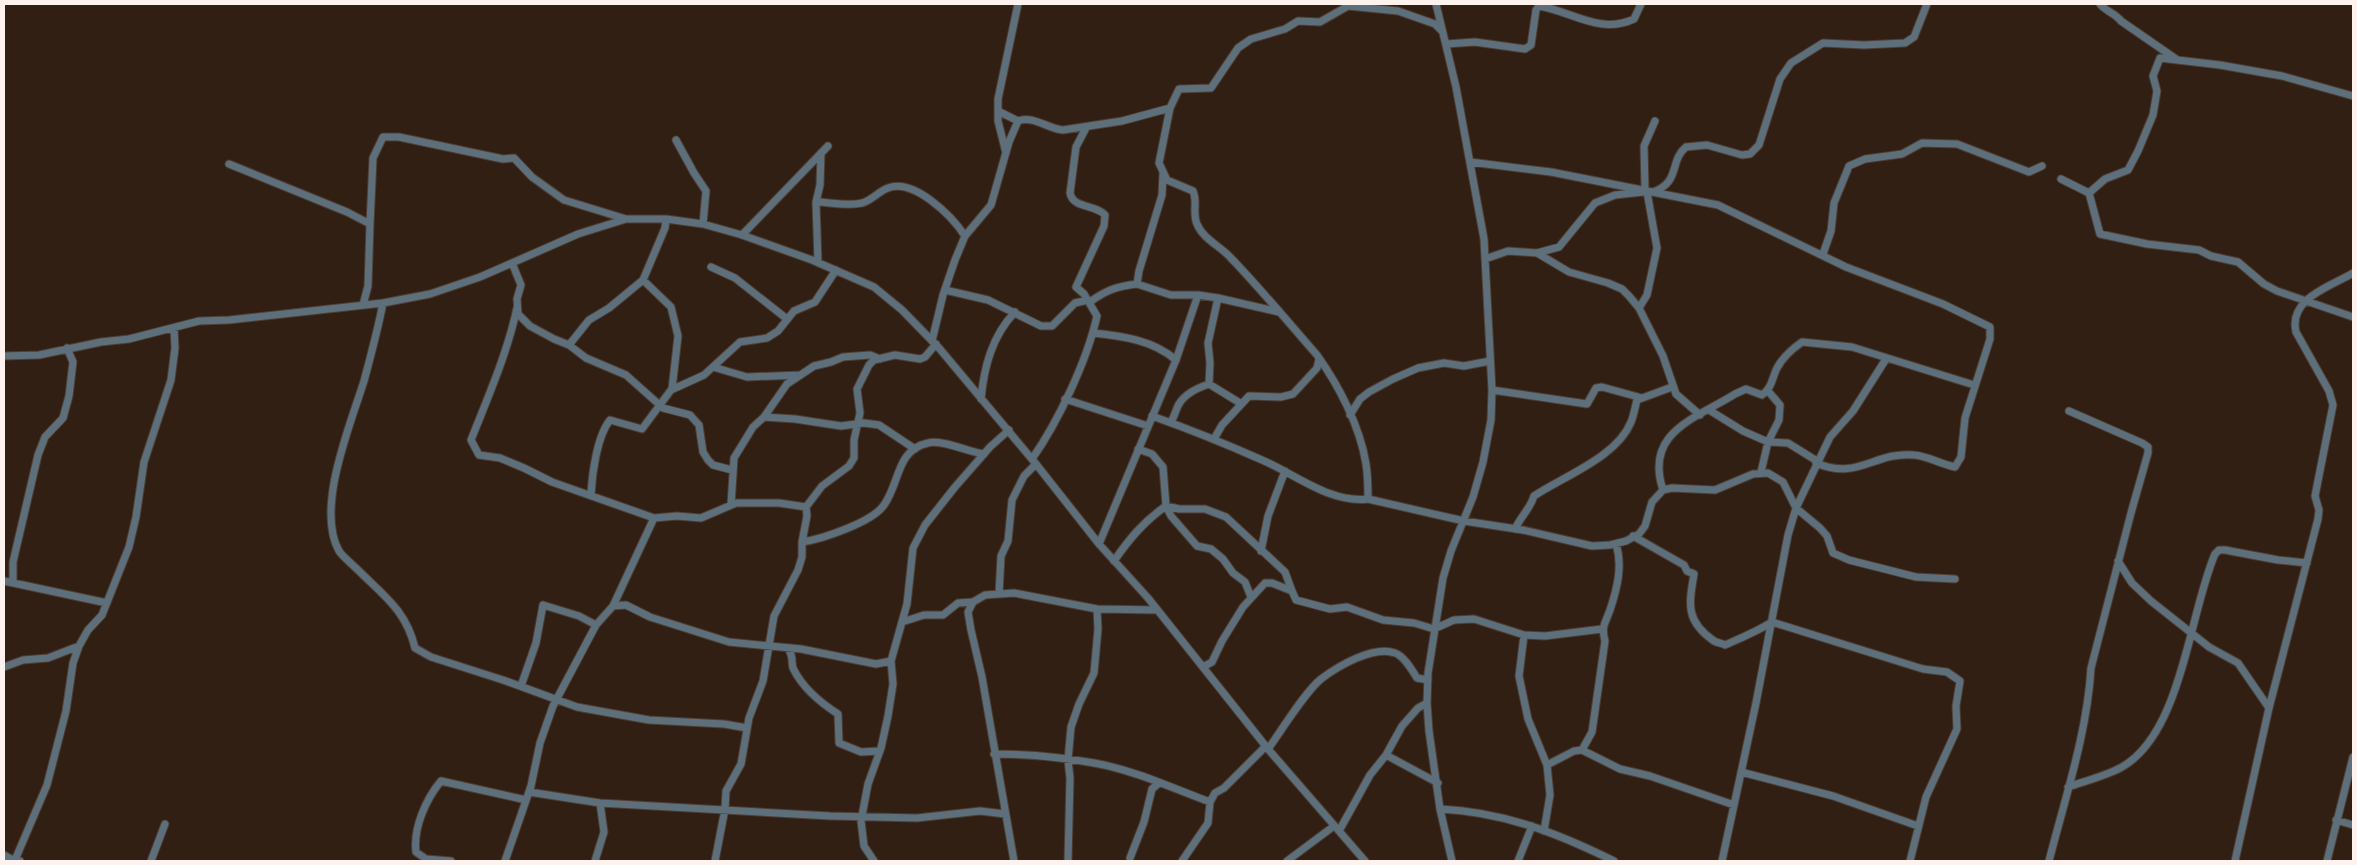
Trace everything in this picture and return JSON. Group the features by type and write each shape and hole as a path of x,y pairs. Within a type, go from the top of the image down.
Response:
{"street":[{"path":"1006,154 998,111 1003,72 1018,4"},
{"path":"1436,4 1470,162 1485,258 1492,390 1490,420 1483,462 1464,521 1445,570 1434,629 1428,680 1429,730 1438,783 1440,808 1452,861"},
{"path":"1446,44 1475,42 1525,49 1531,45 1536,10 1539,6 1583,21 1613,24 1634,19 1641,4"},
{"path":"1655,191 1670,181 1679,154 1686,147 1707,145 1742,155 1750,154 1759,145 1780,79 1791,63 1823,43 1864,45 1905,43 1914,37 1927,4"},
{"path":"2100,4 2103,8 2115,14 2121,21 2178,60"},
{"path":"1368,499 1366,466 1361,442 1336,386 1319,359 1280,312 1229,255 1206,237 1197,225 1195,214 1196,198 1193,191 1167,180 1159,163 1159,151 1170,108 1179,88 1211,88 1238,48 1251,39 1285,29 1298,21 1320,22 1348,6 1398,11 1435,24 1442,31"},
{"path":"2089,193 2105,179 2128,170 2146,136 2153,115 2157,90 2153,76 2160,58 2220,65 2282,76 2353,96"},
{"path":"998,111 1018,121 1030,119 1054,129 1086,128 1122,121 1170,108"},
{"path":"715,861 725,809 726,791 741,764 749,718 763,681 774,616 798,570 802,556 802,542 807,516 806,508 822,486 849,466 854,458 852,453 860,413 857,390 865,370 880,358 895,355 920,359 925,357 934,343 945,290 965,236 991,205 1018,121"},
{"path":"1640,308 1647,295 1657,248 1646,191 1644,146 1655,121"},
{"path":"999,594 1001,556 1008,541 1012,500 1024,476 1034,462 1065,399 1093,333 1097,316 1089,301 1076,287 1105,219 1102,212 1078,204 1071,197 1076,147 1086,128"},
{"path":"363,305 368,286 370,187 373,158 383,138 399,137 503,159 514,158 532,178 564,200 626,219 666,219 703,224 742,234 818,262 874,287 902,310 934,343 1009,430 1099,544 1157,610 1267,748 1365,861"},
{"path":"676,140 706,191 703,224"},
{"path":"1823,254 1832,231 1834,203 1849,166 1865,159 1902,154 1922,143 1958,144 2029,172 2042,166"},
{"path":"742,234 828,146"},
{"path":"818,262 816,202 822,172 820,153"},
{"path":"1470,162 1551,172 1646,191"},
{"path":"229,164 347,212 370,224"},
{"path":"1137,284 1139,271 1162,195 1162,168"},
{"path":"2061,179 2089,193 2100,234 2147,244 2199,250 2211,256 2238,262 2264,284 2353,318"},
{"path":"816,202 846,205 863,203 887,188 900,185 927,198 954,218 965,236"},
{"path":"1485,258 1508,251 1537,252 1559,247 1587,211 1600,200 1615,195 1655,191 1718,205 1823,254 1846,267 1943,304 1990,328 1990,339 1965,418 1961,457 1955,467 1914,454 1890,456 1848,470 1832,470 1816,462 1788,443 1768,442 1744,431 1709,410"},
{"path":"4,356 39,355 67,348 130,339 199,321 229,320 384,303 442,290 512,263 578,234 626,219"},
{"path":"569,345 589,320 609,308 643,280 665,228 666,219"},
{"path":"1537,252 1569,272 1622,289 1640,308 1663,356 1672,387 1682,401 1700,415"},
{"path":"512,263 521,285 512,334 471,440 479,454 500,458 552,482 591,495 611,505 654,518 677,516 701,518 731,505 779,503 806,508"},
{"path":"711,267 735,278 788,319"},
{"path":"591,495 592,476 603,428 610,420 642,429 672,389 704,375 740,342 767,338 778,331 794,311 816,302 836,270"},
{"path":"2235,861 2269,708 2320,510 2314,496 2333,405 2329,391 2296,332 2294,324 2297,314 2306,301 2329,284 2353,273"},
{"path":"643,280 671,307 678,336 672,389"},
{"path":"945,290 988,300 1041,326 1052,326 1075,303 1089,301 1106,290 1137,284 1172,295 1198,295 1218,298 1280,312"},
{"path":"1099,544 1176,360 1198,295"},
{"path":"1208,384 1210,363 1208,343 1218,298"},
{"path":"384,303 364,380 335,477 332,512 334,534 340,551 404,616 412,633 415,648 431,657 522,686 577,707 649,720 724,724 747,728"},
{"path":"517,308 518,314 530,326 569,345 586,358 626,375 663,408 690,415 699,425 703,452 708,460 713,466 732,470"},
{"path":"982,399 983,379 994,342 1002,326 1015,312"},
{"path":"4,855 17,861 47,785 66,711 73,663 79,646 88,630 102,615 129,547 136,517 144,462 171,380 175,348 174,328"},
{"path":"1093,333 1119,336 1154,345 1176,360"},
{"path":"1663,490 1658,471 1665,441 1676,429 1746,388 1762,394 1768,391 1778,366 1788,353 1802,342 1852,347 1974,385"},
{"path":"13,582 14,562 38,455 45,437 55,429 63,418 69,396 73,362 67,348"},
{"path":"731,505 734,458 753,427 764,417 787,384 814,366 843,357 870,355 880,358"},
{"path":"1214,439 1222,424 1249,396 1281,397 1293,394 1317,368 1319,359"},
{"path":"1722,861 1772,622 1788,535 1796,508 1816,462 1830,437 1853,411 1886,359"},
{"path":"1350,416 1360,399 1369,392 1418,368 1444,363 1464,366 1490,361"},
{"path":"713,367 747,377 800,375"},
{"path":"1208,384 1240,404"},
{"path":"1171,422 1175,416 1177,406 1193,390 1208,384"},
{"path":"1492,390 1587,404 1596,388 1602,387 1642,398"},
{"path":"1516,529 1521,516 1530,507 1534,496 1595,462 1623,435 1631,422 1637,400 1672,387"},
{"path":"1761,472 1768,442 1779,420 1780,405 1768,391"},
{"path":"1065,399 1148,426"},
{"path":"2049,861 2088,696 2091,668 2118,561 2148,462 2148,447 2142,443 2069,411"},
{"path":"1152,416 1214,439 1342,497 1359,500 1368,499 1464,521 1516,529 1592,546 1616,544 1643,530 1652,502 1663,490 1672,488 1715,490 1761,472 1773,474 1783,482 1796,508 1820,528 1826,536 1833,553 1849,560 1916,577 1956,579"},
{"path":"764,417 795,419 841,426 858,424 879,425 915,449"},
{"path":"874,861 864,846 861,832 862,815 868,784 880,751 893,684 891,661 907,604 913,548 925,525 984,454 1009,430"},
{"path":"802,542 819,539 873,517 884,506 906,455 929,442 984,454"},
{"path":"1138,448 1152,454 1163,467 1166,506 1171,516 1197,546 1211,550 1223,559 1233,573 1245,582 1251,597"},
{"path":"1261,551 1268,516 1285,471"},
{"path":"1114,561 1134,533 1147,519 1166,506 1178,509 1205,509 1226,517 1286,572 1296,600 1306,604 1330,609 1347,607 1384,620 1434,629 1454,620 1474,619 1524,635 1545,636 1602,629"},
{"path":"505,861 527,796 540,742 556,698 596,625 613,606 654,518"},
{"path":"1633,536 1684,565 1687,571 1694,574 1689,596 1689,606 1693,619 1701,630 1715,642 1725,645 1742,635 1753,634 1772,622 1924,669 1947,672 1960,682 1956,706 1957,729 1926,797 1910,861"},
{"path":"1582,750 1592,732 1605,641 1602,629 1610,610 1621,564 1616,544"},
{"path":"2068,787 2122,768 2158,730 2170,704 2210,565 2219,550 2306,563"},
{"path":"2118,561 2132,583 2151,601 2209,647 2238,663 2269,708"},
{"path":"4,581 107,603"},
{"path":"1203,667 1212,662 1222,641 1251,597 1265,583 1272,583 1292,591"},
{"path":"902,622 924,614 943,615 958,603 973,602 985,595 1014,593 1097,609 1157,610"},
{"path":"973,602 968,612 970,630 982,678 1014,861"},
{"path":"522,686 536,643 543,605 578,616 596,625"},
{"path":"613,606 626,606 650,617 729,642 832,654 876,664 891,661"},
{"path":"1068,861 1070,778 1068,760 1071,727 1079,704 1094,673 1098,629 1097,609"},
{"path":"1524,635 1519,676 1528,719 1547,765 1550,795 1544,831"},
{"path":"4,667 23,660 48,658 79,646"},
{"path":"788,648 794,659 794,670 808,690 838,714 839,743 861,752 880,751"},
{"path":"1182,861 1208,823 1210,802 1215,793 1224,788 1267,748 1322,679 1369,652 1395,652 1409,665 1417,678 1428,680"},
{"path":"1287,861 1336,828 1370,775 1386,755 1409,717 1418,708 1427,703"},
{"path":"1547,765 1574,751 1582,750 1620,769 1650,776 1734,805"},
{"path":"994,754 1027,754 1094,763 1140,775 1210,802"},
{"path":"1386,755 1438,783"},
{"path":"2327,861 2353,757"},
{"path":"1741,772 1833,796 1918,826"},
{"path":"451,861 426,859 416,852 417,832 428,796 441,782 527,796 600,803 830,816 862,815 917,818 980,811 1005,814"},
{"path":"1132,860 1152,789 1159,783"},
{"path":"595,861 604,832 600,803"},
{"path":"1440,808 1482,812 1532,826 1584,846 1614,861"},
{"path":"2336,820 2353,824"},
{"path":"151,861 165,824"},
{"path":"1518,861 1532,826"}]}
